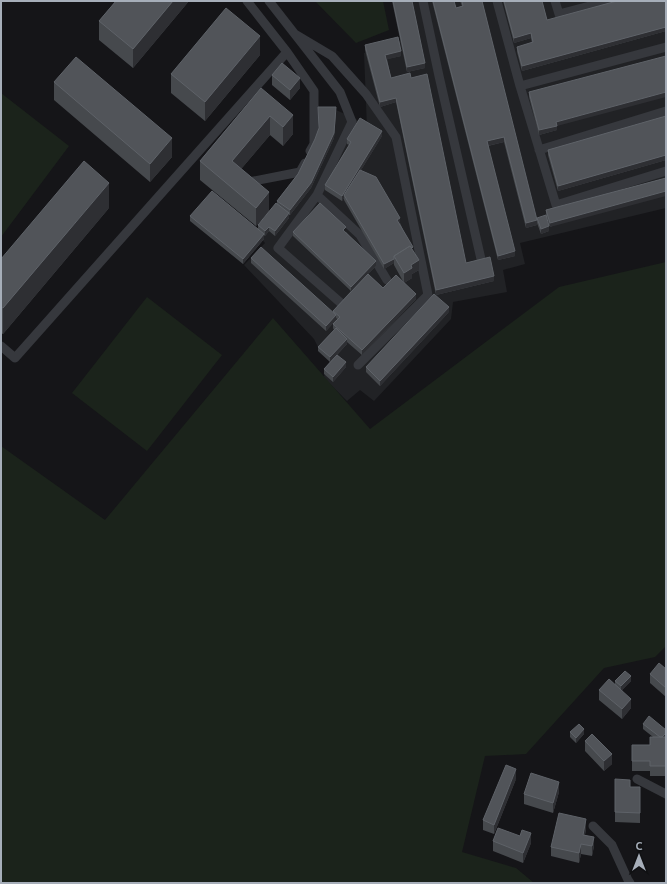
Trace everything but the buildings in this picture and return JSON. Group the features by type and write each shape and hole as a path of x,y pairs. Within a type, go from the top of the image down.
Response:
{"lane":[{"path":"244,183 300,172 314,144 314,91 288,52 247,1"},
{"path":"269,1 340,92 352,122 317,195 278,248 342,304"},
{"path":"423,1 481,259"},
{"path":"497,1 520,86 556,205 666,170"},
{"path":"556,1 559,14 609,1"},
{"path":"295,34 332,56 366,94 396,136 428,295 358,365"},
{"path":"520,86 666,47"},
{"path":"1,346 15,358 288,52"},
{"path":"539,150 666,111"},
{"path":"317,195 360,235 387,280"},
{"path":"638,779 666,794"},
{"path":"593,826 612,845 630,883"}],"shaded area":[{"path":"315,1 383,1 389,30 356,43"},
{"path":"397,1 666,1 666,208 520,243 525,264 503,270 507,292 453,302 451,319 374,401 360,390 347,401 323,377 335,364 320,351 314,339 244,265 265,243 256,233 301,169 320,133 317,112 336,110 356,119 367,128 364,53 405,39"},
{"path":"1,93 69,146 1,237"},
{"path":"666,262 666,646 655,657 604,668 526,754 485,756 462,852 516,868 534,883 1,883 1,446 105,520 273,318 370,429 559,287"},
{"path":"147,297 222,355 147,451 72,393"}]}
